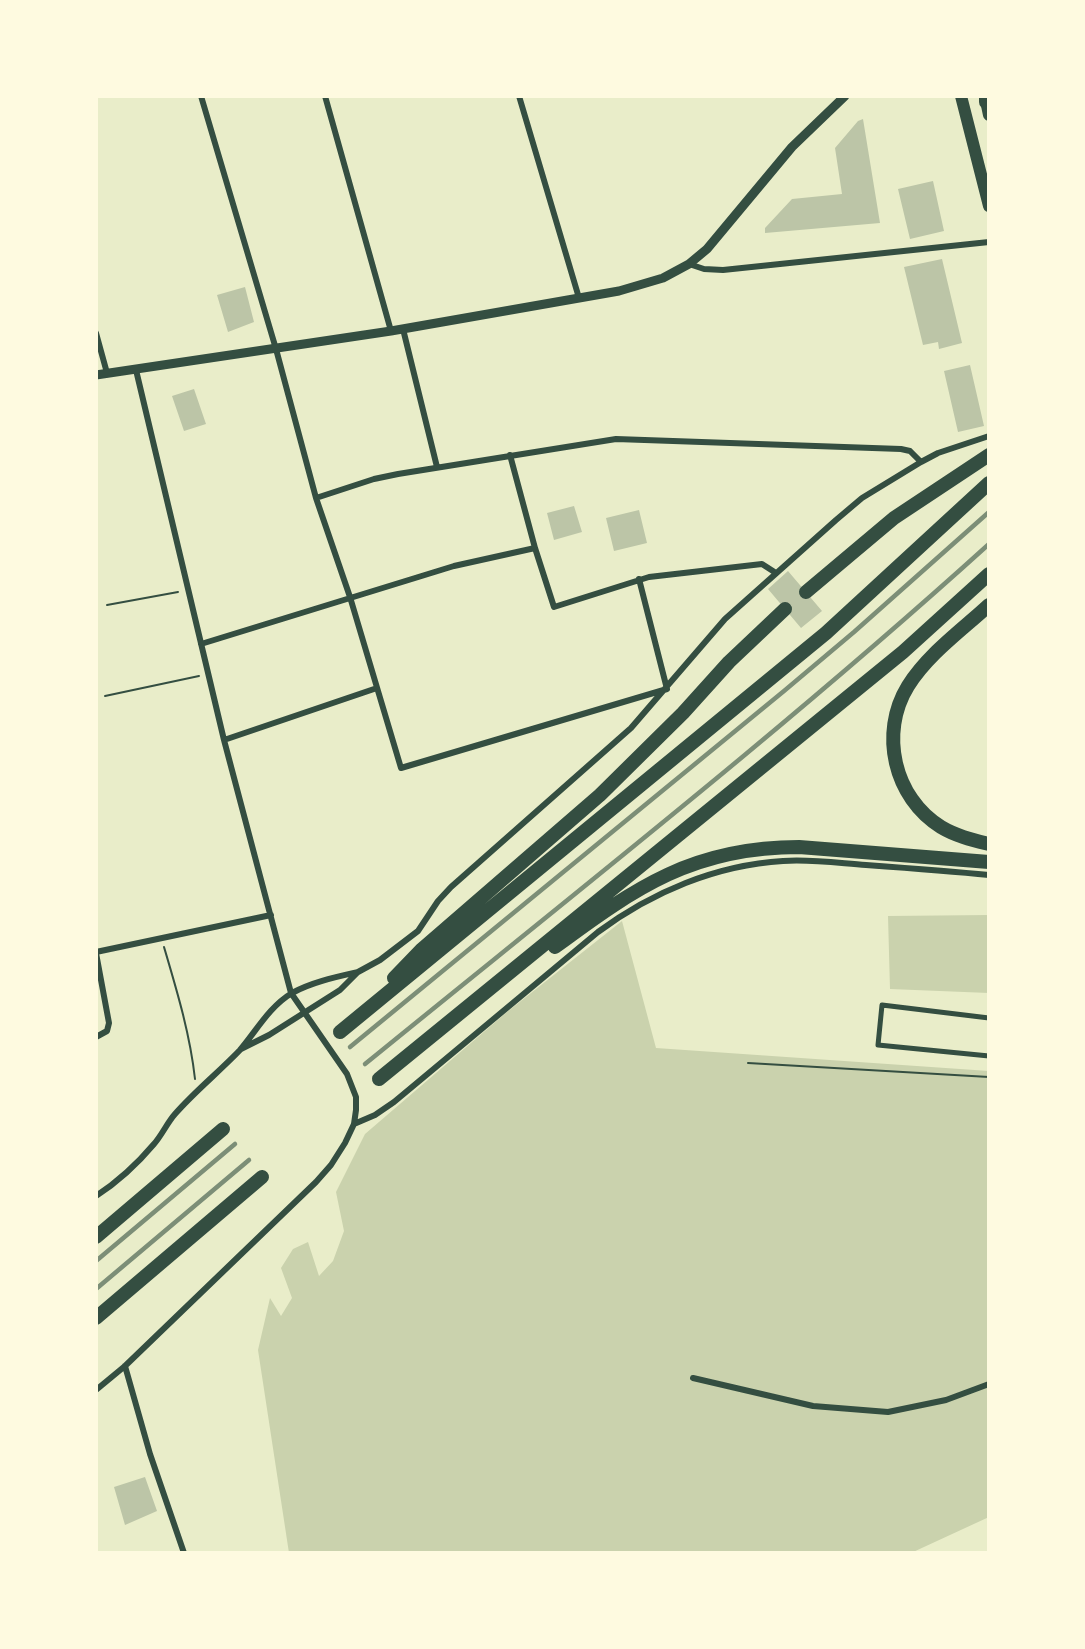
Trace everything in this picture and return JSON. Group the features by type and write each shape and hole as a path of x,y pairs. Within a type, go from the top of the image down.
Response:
{"highway":[{"path":"806,592 894,518 989,455"},
{"path":"785,609 729,662 683,713 600,795 421,950 340,1032 826,633 989,483"},
{"path":"379,1079 903,652 989,574"},
{"path":"989,604 932,657 910,684 897,712 893,745 901,777 911,799 918,808 932,821 950,832 989,843"},
{"path":"472,1003 627,895 672,872 715,857 757,849 798,847 989,862"},
{"path":"96,1237 223,1129"},
{"path":"96,1318 262,1177"}],"main road":[{"path":"961,96 989,206"}],"street":[{"path":"201,96 276,349 316,498 350,597 401,768 667,689"},
{"path":"325,96 391,331"},
{"path":"519,96 579,298"},
{"path":"96,375 403,329 579,298 637,286 673,274 689,264 716,239 792,147 845,96"},
{"path":"689,264 704,269 723,270 989,242"},
{"path":"403,329 437,467"},
{"path":"96,333 107,373"},
{"path":"96,1390 125,1366 332,1165 354,1124 356,1110 356,1097 347,1074 291,993 224,740 136,369"},
{"path":"240,1049 269,1035 340,990 358,972 380,960 418,931 438,901 451,887 631,728 725,619 862,498 938,453 989,436"},
{"path":"316,498 374,479 597,441 635,439 901,449 910,451 921,462"},
{"path":"510,455 554,607 639,579 762,564 776,573"},
{"path":"201,644 454,566 536,548"},
{"path":"639,579 667,689"},
{"path":"224,740 377,688"},
{"path":"354,1124 375,1115 394,1102 622,914 672,888 716,873 782,861 817,860 989,875"},
{"path":"96,1037 107,1031 110,1023 96,952 271,915"},
{"path":"96,1196 146,1152 174,1115 240,1049 274,1007 291,993 333,977 358,972"},
{"path":"989,1018 882,1005 878,1045 989,1056"},
{"path":"125,1366 150,1454 184,1553"},
{"path":"693,1378 813,1406 888,1412 946,1400 989,1384"}],"path":[{"path":"107,605 188,591"},
{"path":"105,696 208,674"},
{"path":"162,939 188,1034 197,1091"},
{"path":"748,1063 989,1077"}],"green space":[{"path":"989,915 989,993 890,989 888,916"},
{"path":"622,921 656,1048 989,1071 989,1517 911,1553 289,1553 258,1350 270,1298 281,1316 292,1298 281,1268 293,1249 308,1242 319,1276 333,1261 344,1231 336,1192 365,1134 507,1012"}],"building":[{"path":"863,119 880,223 765,233 765,228 792,199 842,194 835,148 858,121"},
{"path":"933,181 944,231 910,239 898,189"},
{"path":"942,259 962,343 939,349 938,342 923,345 904,267"},
{"path":"245,287 254,322 228,332 217,295"},
{"path":"970,365 984,426 958,432 944,371"},
{"path":"194,389 206,424 184,431 172,396"},
{"path":"574,506 582,532 554,540 547,513"},
{"path":"639,510 647,543 614,551 606,518"},
{"path":"788,571 822,611 801,628 768,589"},
{"path":"145,1477 157,1511 125,1525 114,1487"}],"railway":[{"path":"350,1047 784,691 989,512"},
{"path":"365,1064 759,743 989,544"},
{"path":"96,1261 235,1144"},
{"path":"96,1289 249,1160"}]}
